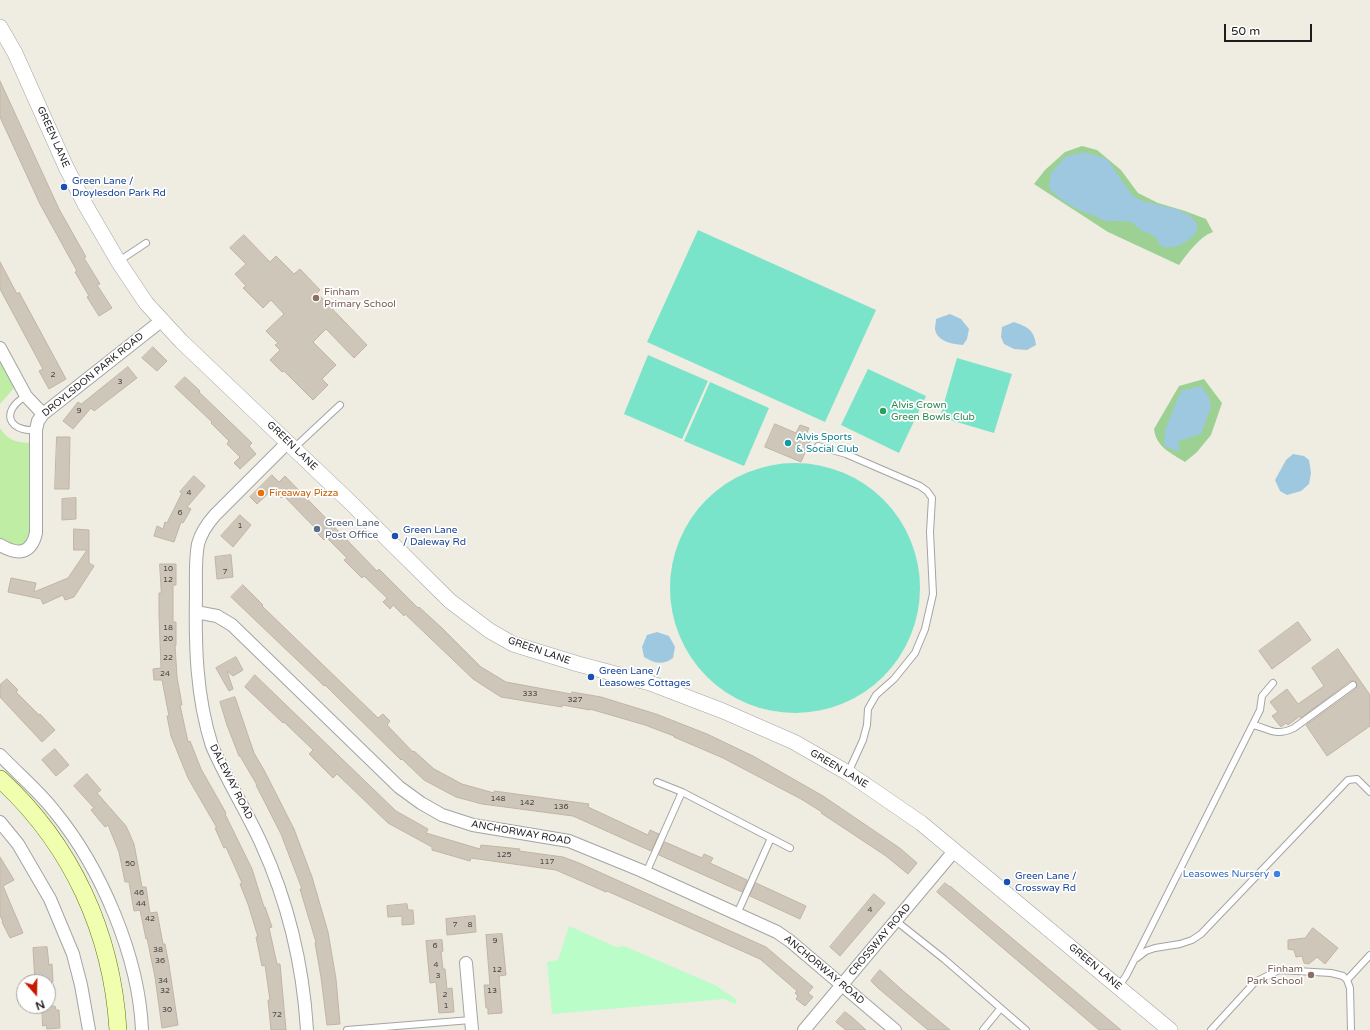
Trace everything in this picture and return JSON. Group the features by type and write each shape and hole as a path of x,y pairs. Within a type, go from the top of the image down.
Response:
{"main road":[{"path":"0,778 34,813 51,835 83,889 96,923 109,965 115,992 118,1030"}],"street":[{"name":"GREEN LANE","path":"0,27 15,53 66,167 86,206 118,261 146,303 161,321 291,445 450,601 490,631 513,644 578,664 650,683 723,711 794,742 848,773 921,823 1170,1030"},
{"name":"DROYLSDON PARK ROAD","path":"0,545 10,551 22,551 31,545 34,540 36,533 36,430 38,421 43,414 161,321"},
{"path":"0,348 26,396 43,414"},
{"name":"DALEWAY ROAD","path":"291,445 215,515 205,529 197,550 196,612 198,679 207,732 218,760 250,820 279,885 299,963 307,1030"},
{"name":"ANCHORWAY ROAD","path":"196,612 217,616 232,625 390,778 410,796 431,810 473,825 569,841 646,873 777,932 790,941 895,1030"},
{"path":"0,755 37,790 56,812 74,837 99,881 122,936 130,962 137,990 142,1030"},
{"path":"0,822 18,844 50,899 73,954 81,985 89,1030"},
{"name":"CROSSWAY ROAD","path":"804,1030 954,850"},
{"path":"466,963 472,1025"}],"lane":[{"path":"118,261 146,243"},
{"path":"26,396 14,404 10,411 12,423 19,428 36,430"},
{"path":"291,445 340,405"},
{"path":"818,446 846,454 920,486 927,491 932,498 930,532 933,594 925,629 915,653 894,679 876,695 868,708 867,725 863,740 848,773"},
{"path":"1118,987 1134,960 1253,725 1260,710 1262,696 1273,683"},
{"path":"1253,725 1276,732 1284,732 1294,728 1352,685"},
{"path":"1134,960 1146,951 1180,944 1192,940 1201,934 1348,780 1357,779 1370,792"},
{"path":"657,782 682,792 790,848"},
{"path":"646,873 682,792"},
{"path":"737,914 771,838"},
{"path":"896,921 944,959 1026,1030"},
{"path":"1347,980 1370,955"},
{"path":"1211,1030 1255,982 1280,970 1343,976 1347,980 1350,988 1351,1030"},
{"path":"984,1030 1000,1009"},
{"path":"347,1030 472,1025"}],"green space":[{"path":"1082,146 1097,150 1121,170 1138,193 1158,203 1206,219 1213,232 1198,241 1179,265 1108,232 1034,184 1045,170 1065,152"},
{"path":"698,230 876,310 825,422 647,342"},
{"path":"648,355 708,381 682,439 624,414"},
{"path":"957,358 1012,374 994,433 940,417"},
{"path":"0,361 14,388 0,404"},
{"name":"Alvis Crown Green Bowls Club","path":"868,369 926,396 899,453 841,425"},
{"path":"1204,379 1222,403 1211,435 1197,452 1185,462 1161,445 1155,435 1154,429 1179,386"},
{"path":"710,382 769,408 744,466 684,441"},
{"path":"0,428 9,438 13,440 31,443 30,532 25,545 17,548 0,540"},
{"path":"795,463 819,466 843,473 864,484 883,500 899,519 910,540 917,564 920,588 917,612 910,636 899,657 883,676 864,692 843,703 819,710 795,713 771,710 747,703 726,692 707,676 691,657 680,636 673,612 670,588 673,564 680,540 691,519 707,500 726,484 747,473 771,466"},
{"path":"569,926 616,947 624,946 715,985 737,1000 735,1004 724,999 552,1014 547,962 558,960"}],"water":[{"path":"1084,152 1107,159 1132,195 1142,201 1177,209 1190,216 1197,223 1197,231 1190,239 1182,244 1173,247 1162,247 1156,238 1151,234 1142,231 1131,222 1106,221 1075,208 1059,198 1049,188 1051,173 1065,157"},
{"path":"950,314 961,319 969,329 967,339 963,345 946,342 936,333 936,319"},
{"path":"1014,322 1023,325 1032,332 1036,345 1027,350 1014,349 1004,344 1001,337 1002,327"},
{"path":"1201,386 1209,397 1211,407 1201,434 1178,441 1180,452 1164,446 1165,430 1181,391"},
{"path":"1293,454 1304,456 1309,460 1311,473 1309,484 1301,491 1287,495 1280,491 1275,480 1286,460"},
{"path":"657,632 669,636 675,647 673,658 662,663 651,661 644,657 642,647 647,635"}],"building":[{"path":"0,81 59,209 86,257 84,258 100,284 97,285 112,308 99,316 87,297 89,296 75,272 77,271 40,204 0,117"},
{"path":"244,235 270,262 276,256 294,274 300,269 320,290 317,293 367,345 354,358 326,329 313,342 336,365 322,379 328,385 313,400 284,371 282,372 270,360 280,350 275,345 278,343 266,331 284,314 271,300 263,308 243,288 246,286 235,274 246,264 230,248"},
{"path":"0,262 17,294 19,292 66,379 49,389 39,371 43,369 0,289"},
{"path":"153,347 167,361 157,371 142,358"},
{"path":"128,367 137,378 94,411 91,408 73,429 63,421 78,402 81,404"},
{"path":"185,377 252,443 249,446 256,454 240,469 234,463 240,457 227,444 229,441 211,423 212,422 175,387"},
{"name":"Alvis Sports & Social Club","path":"775,424 796,433 800,425 809,428 805,437 811,439 801,462 765,447"},
{"path":"57,437 70,437 69,489 55,489"},
{"path":"272,475 279,482 285,476 377,571 379,569 481,667 506,682 571,694 572,692 601,697 656,714 707,734 753,756 823,796 901,849 917,863 908,874 886,856 801,799 723,758 674,736 645,725 590,709 562,705 562,707 501,697 473,679 405,614 404,616 393,605 390,609 383,602 387,598 364,576 362,578 344,560 347,558 326,537 324,540 314,530 316,529 284,496 281,498 273,489 257,504 250,497"},
{"path":"194,476 205,486 187,507 191,509 183,523 181,522 174,542 154,536 157,526 163,529 165,522 167,523 182,493 180,492"},
{"path":"76,498 76,519 62,520 62,499"},
{"path":"240,515 251,525 233,547 221,536"},
{"path":"74,529 89,530 89,563 94,566 74,597 65,600 63,595 43,604 41,599 8,592 11,578 36,583 34,592 68,578 87,550 74,550"},
{"path":"231,555 233,577 217,579 215,557"},
{"path":"160,564 176,564 176,585 173,585 173,622 176,622 175,645 177,677 182,705 180,705 188,742 190,741 201,769 226,813 225,814 252,869 272,927 269,928 277,964 280,964 286,1030 271,1030 268,1000 270,1000 265,965 262,966 256,937 258,937 240,884 242,883 226,847 224,848 215,828 217,828 188,778 171,736 162,680 154,680 153,669 161,668 159,614 159,593 161,593"},
{"path":"243,585 263,605 262,606 378,718 383,714 390,721 387,725 413,752 414,751 434,769 462,784 494,793 494,791 589,804 588,807 648,835 650,830 659,834 651,851 573,816 482,804 456,797 424,780 402,759 401,760 325,685 324,686 231,597"},
{"path":"1298,622 1311,640 1272,669 1259,651"},
{"path":"1338,649 1370,695 1370,726 1327,756 1306,725 1356,689 1356,682 1350,681 1301,718 1300,716 1288,725 1286,723 1281,727 1272,716 1278,712 1270,702 1287,689 1298,704 1324,686 1312,668"},
{"path":"236,657 243,670 233,676 227,671 233,689 229,691 216,668"},
{"path":"255,675 396,811 428,829 426,833 480,849 481,845 520,849 519,851 563,857 579,863 766,947 813,987 808,993 813,997 805,1006 796,999 798,996 795,993 797,991 760,959 556,870 471,858 470,861 432,850 432,847 388,823 337,774 333,778 309,754 313,750 245,687"},
{"path":"7,679 18,690 16,692 55,730 42,742 0,697 0,685"},
{"path":"235,697 254,753 294,829 312,877 328,932 336,979 340,1024 327,1025 316,942 300,889 302,889 281,834 257,785 239,756 227,725 220,702"},
{"path":"55,749 69,765 56,776 42,760"},
{"path":"87,774 101,790 97,793 126,826 134,844 142,887 146,887 150,913 157,912 163,944 165,944 178,1025 162,1028 155,977 147,938 146,939 140,910 134,911 129,882 125,882 119,852 108,825 105,827 91,810 94,808 74,786"},
{"path":"665,842 702,858 704,854 713,858 710,863 747,880 742,892 659,855"},
{"path":"0,857 14,880 3,886 23,933 10,938 0,915"},
{"path":"756,883 806,906 800,919 750,896"},
{"path":"945,883 1121,1030 1099,1030 937,892"},
{"path":"874,894 885,903 840,956 830,947"},
{"path":"407,904 408,910 413,910 414,924 402,925 402,916 388,917 387,906"},
{"path":"475,916 476,932 447,935 446,919"},
{"path":"1313,928 1338,948 1325,964 1317,957 1309,964 1304,963 1302,956 1296,957 1294,950 1288,949 1288,940 1305,938"},
{"path":"502,934 506,975 499,976 502,1013 488,1014 484,985 490,985 486,935"},
{"path":"442,940 443,951 441,952 443,969 445,969 447,989 452,988 454,1012 439,1013 436,982 430,983 426,941"},
{"path":"47,947 49,965 52,964 53,974 35,974 33,948"},
{"path":"880,970 950,1030 928,1030 878,988 871,981"},
{"path":"56,1010 59,1010 60,1028 47,1029 46,1025 43,1026 42,1014 56,1014"},
{"path":"845,1012 866,1030 846,1030 836,1022"}],"place":[{"name":"Green Lane / Droylesdon Park Rd","path":"64,187"},
{"name":"Finham Primary School","path":"316,298"},
{"name":"Alvis Crown Green Bowls Club","path":"883,411"},
{"name":"Alvis Sports & Social Club","path":"788,443"},
{"name":"Fireaway Pizza","path":"261,493"},
{"name":"Green Lane Post Office","path":"317,529"},
{"name":"Green Lane / Daleway Rd","path":"395,536"},
{"name":"Green Lane / Leasowes Cottages","path":"591,677"},
{"name":"Leasowes Nursery","path":"1277,874"},
{"name":"Green Lane / Crossway Rd","path":"1007,882"},
{"name":"Finham Park School","path":"1311,975"}]}
